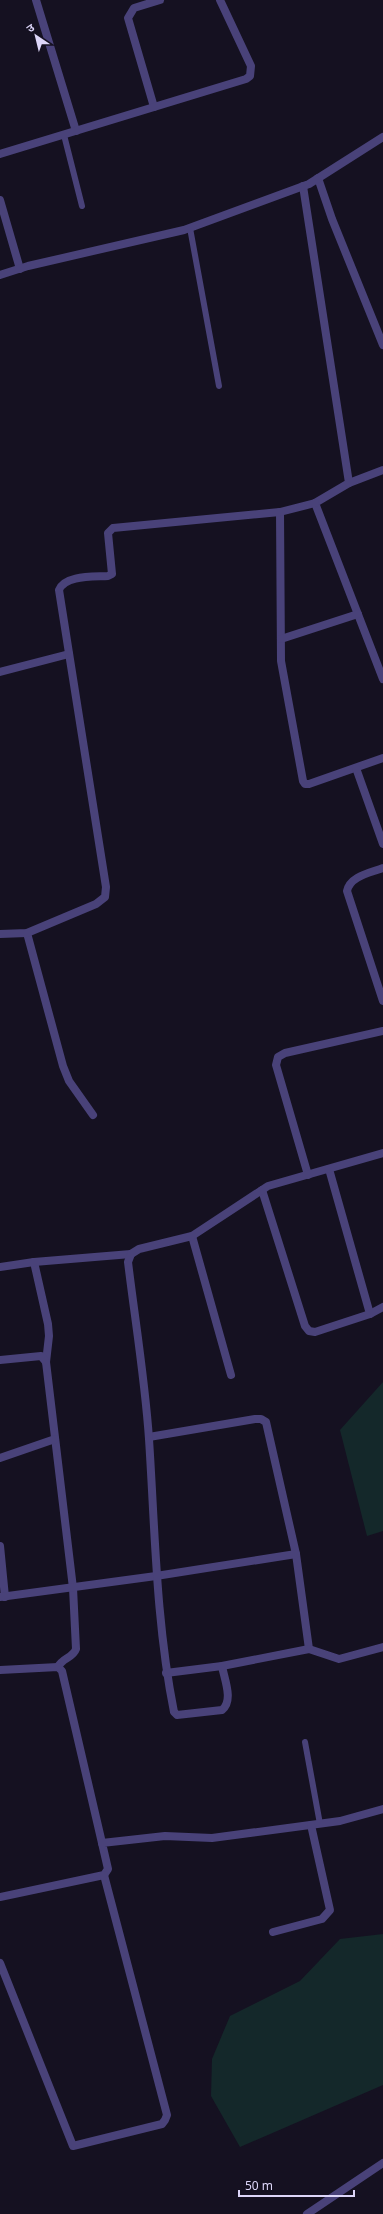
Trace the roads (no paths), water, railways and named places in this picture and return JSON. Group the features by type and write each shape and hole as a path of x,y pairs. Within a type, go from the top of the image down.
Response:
{"street":[{"path":"36,0 76,131"},
{"path":"154,108 128,18 134,8 160,0"},
{"path":"0,154 246,79 250,76 251,66 220,0"},
{"path":"0,275 190,228 303,186 383,137"},
{"path":"318,178 332,219 383,345"},
{"path":"303,186 349,483"},
{"path":"0,200 20,269"},
{"path":"0,934 27,933 96,904 105,897 106,887 59,590 61,584 68,580 108,576 112,574 108,533 113,528 280,512 315,503 349,483 383,470"},
{"path":"315,503 383,679"},
{"path":"280,512 281,661 303,781 305,784 309,784 383,758"},
{"path":"281,639 358,614"},
{"path":"0,672 69,654"},
{"path":"356,768 383,844"},
{"path":"383,868 354,879 348,884 347,891 383,1000"},
{"path":"27,933 63,1066 69,1081 93,1115"},
{"path":"308,1174 276,1065 278,1056 285,1053 383,1030"},
{"path":"0,1268 34,1262 131,1254 139,1249 192,1236 268,1186 383,1153"},
{"path":"328,1169 370,1314"},
{"path":"262,1190 305,1326 309,1331 315,1332 370,1314 383,1307"},
{"path":"192,1236 231,1375"},
{"path":"131,1254 128,1262 149,1437 156,1576 166,1673 174,1712 177,1715 222,1710 226,1707 229,1701 222,1666"},
{"path":"0,1670 58,1667 63,1661 74,1653 76,1648 73,1588 46,1362 49,1336 48,1324 34,1262"},
{"path":"0,1360 41,1356 46,1362"},
{"path":"149,1437 255,1418 266,1422 296,1554 309,1649"},
{"path":"0,1458 55,1439"},
{"path":"0,1546 3,1597 156,1576 296,1554"},
{"path":"166,1673 222,1666 309,1649 338,1659 383,1647"},
{"path":"0,1897 104,1875 108,1869 62,1672 58,1667"},
{"path":"102,1843 164,1836 212,1838 340,1821 383,1809"},
{"path":"273,1932 322,1919 330,1910 311,1825"},
{"path":"0,1963 73,2146 162,2124 167,2115 104,1875"},
{"path":"308,2214 383,2164"}],"lane":[{"path":"64,135 82,206"},
{"path":"190,228 219,386"},
{"path":"305,1742 320,1824"}]}
